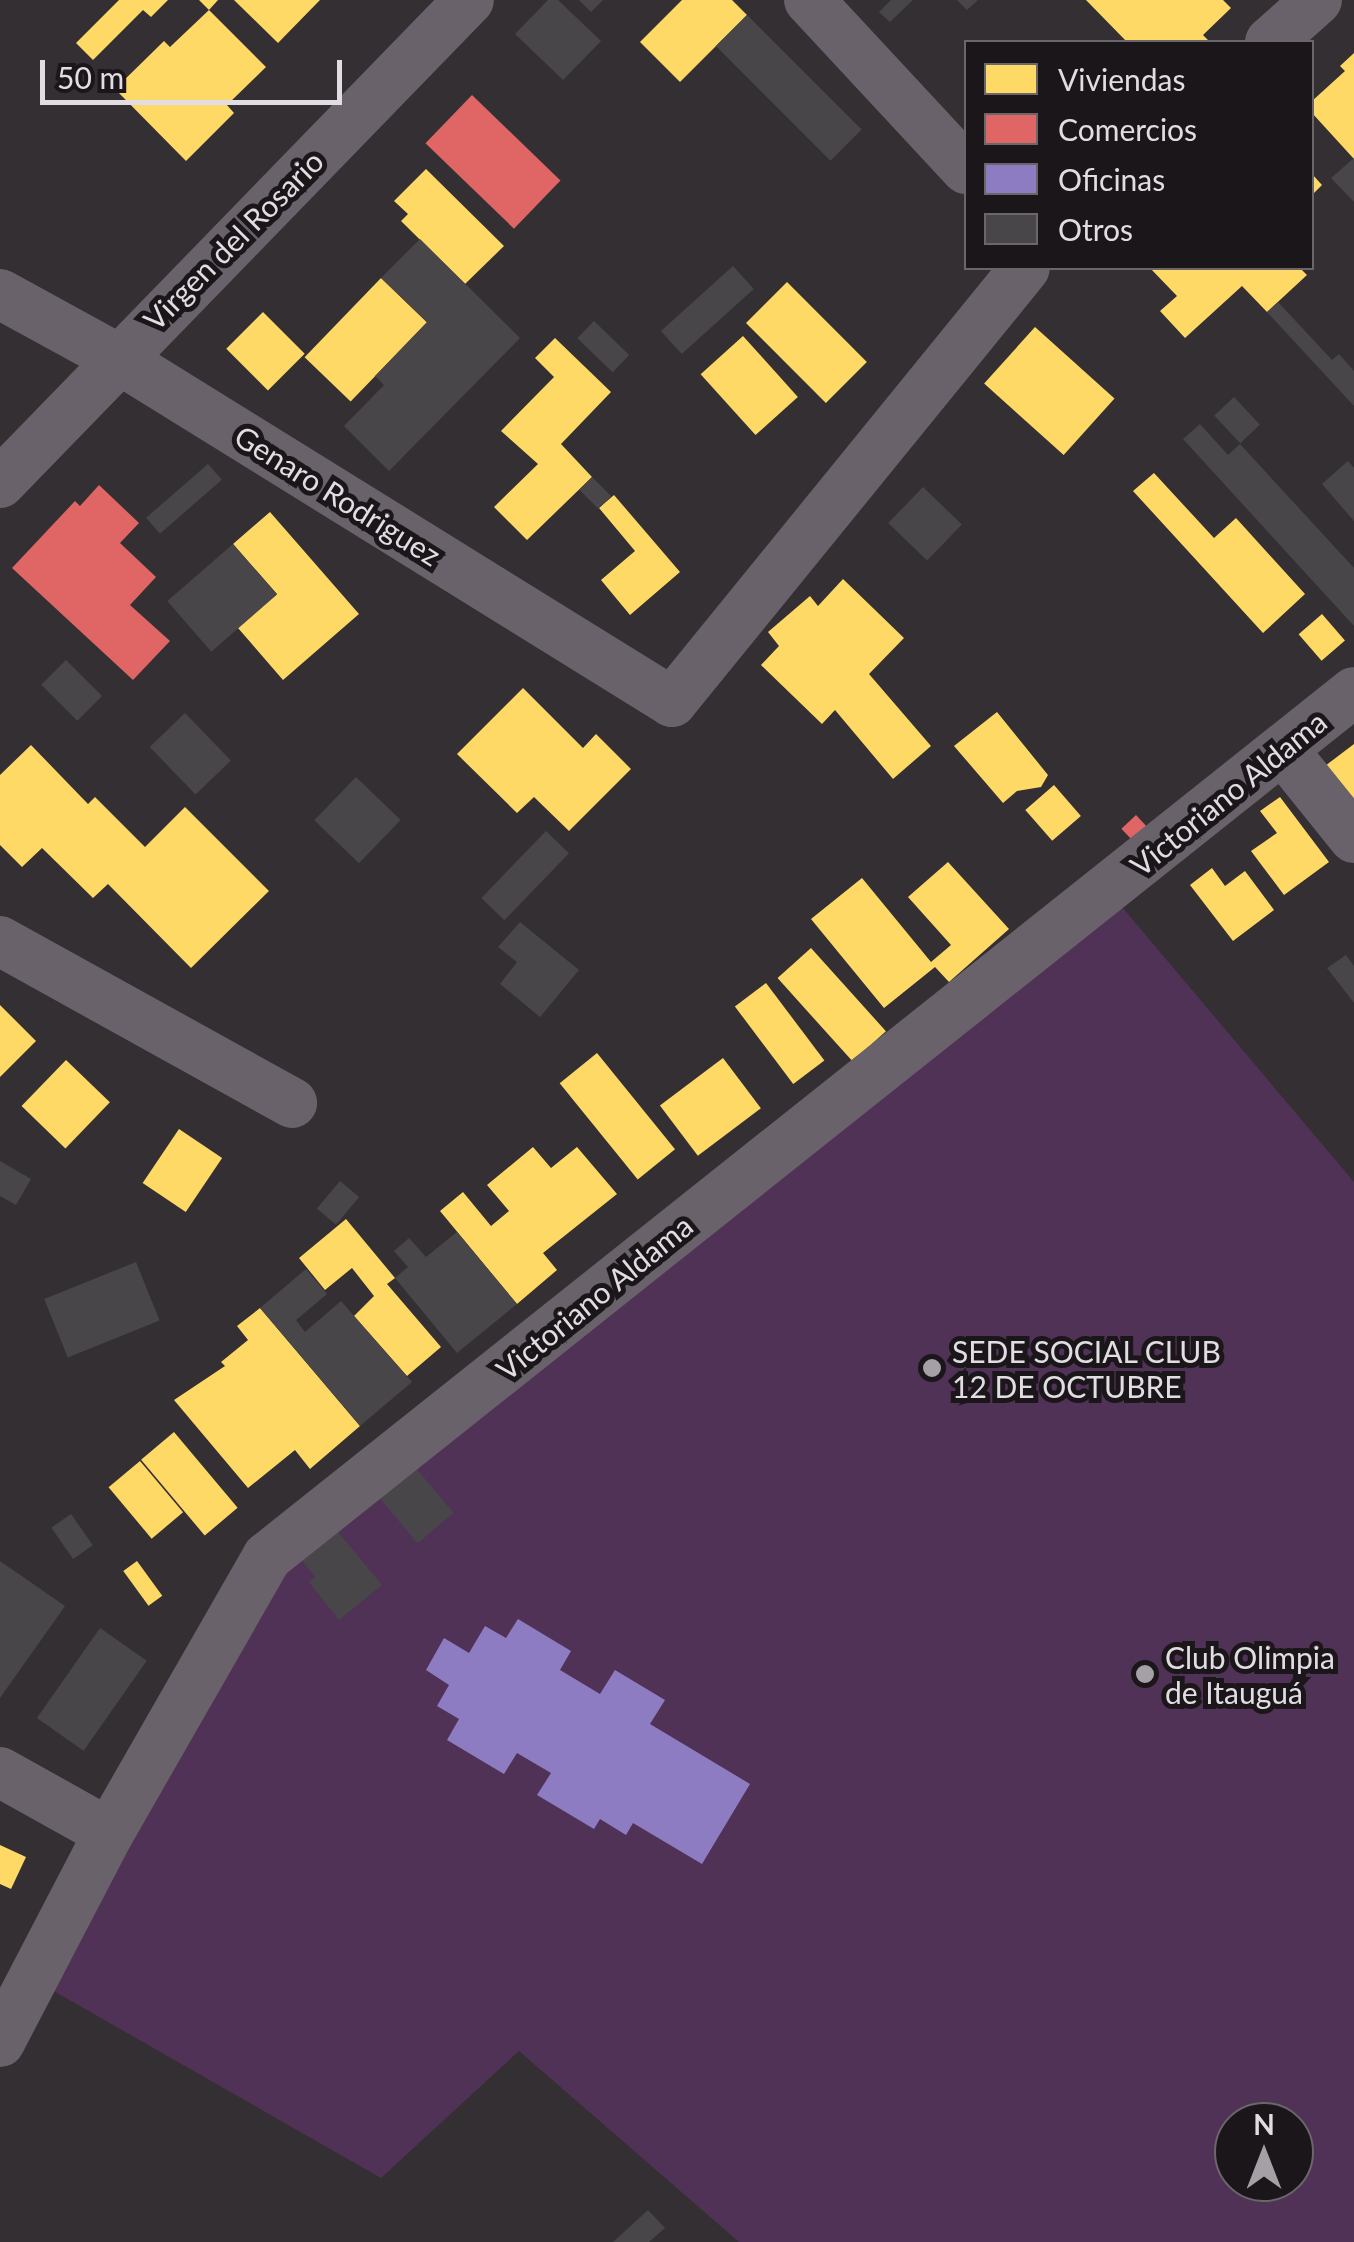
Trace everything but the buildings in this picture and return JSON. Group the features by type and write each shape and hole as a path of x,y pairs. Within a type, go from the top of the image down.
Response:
{"street":[{"name":"Virgen del Rosario","path":"0,483 117,358 469,0"},
{"path":"809,0 964,166"},
{"path":"1272,40 1317,0"},
{"name":"Genaro Rodriguez","path":"0,294 117,358 672,702 1023,270"},
{"name":"Victoriano Aldama","path":"0,2042 110,1832 267,1558 1354,692"},
{"path":"1283,750 1354,838"},
{"path":"0,941 292,1103"},
{"path":"0,1772 110,1832"}],"shaded area":[{"path":"1111,894 1354,1182 1354,2242 739,2242 519,2051 381,2178 45,1986 285,1550"}],"place":[{"name":"SEDE SOCIAL CLUB 12 DE OCTUBRE","path":"932,1368"},
{"name":"Club Olimpia de Itauguá","path":"1145,1674"}]}
